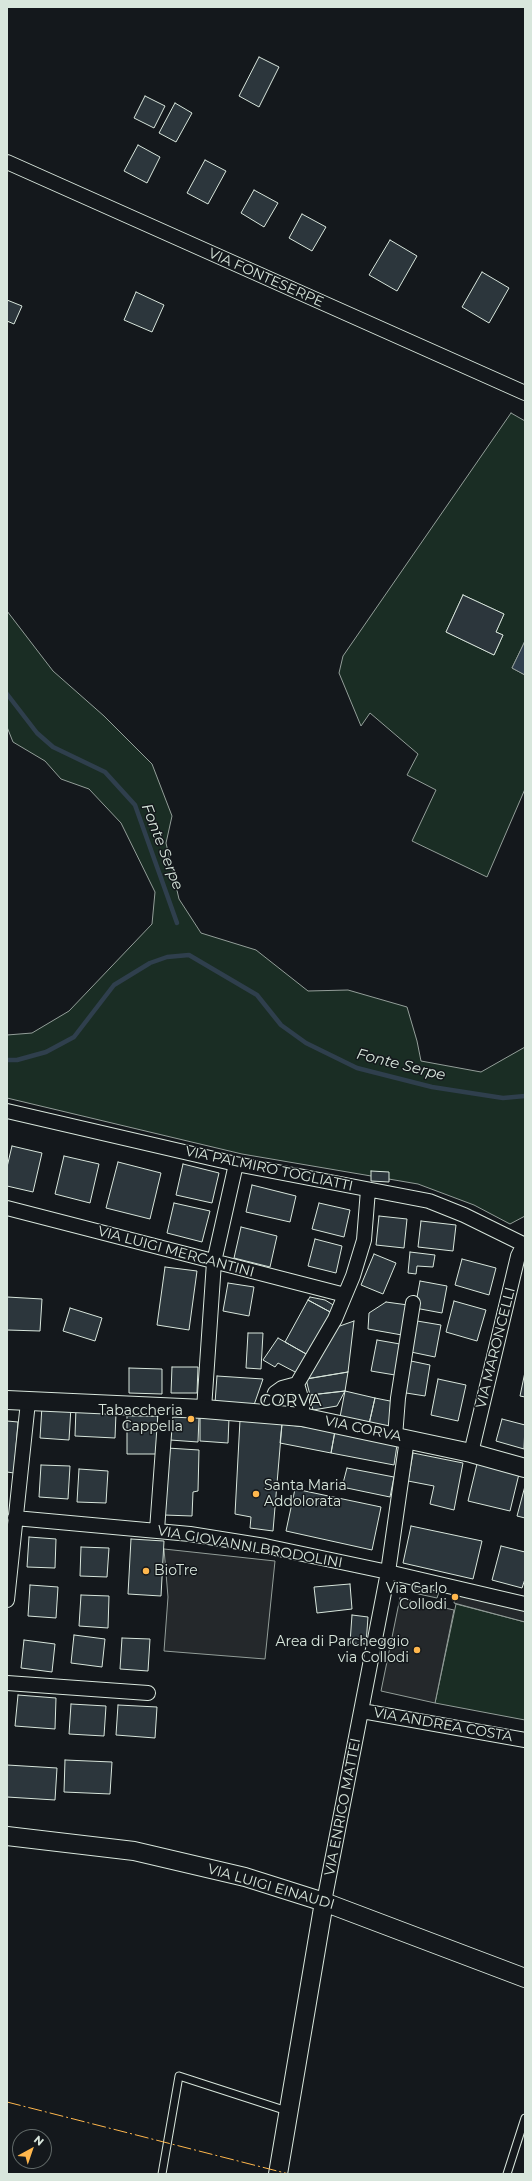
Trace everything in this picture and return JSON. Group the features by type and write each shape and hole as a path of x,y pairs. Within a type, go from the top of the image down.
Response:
{"street":[{"name":"VIA FONTESERPE","path":"7,162 525,392"},
{"name":"VIA PALMIRO TOGLIATTI","path":"7,1111 236,1164 429,1201 464,1215 524,1245"},
{"path":"204,1409 214,1262 236,1164"},
{"path":"268,1413 275,1393 282,1388 297,1384 334,1319 345,1295 364,1240 368,1190"},
{"name":"VIA LUIGI MERCANTINI","path":"7,1208 345,1295"},
{"name":"VIA MARONCELLI","path":"471,1453 518,1256 524,1245"},
{"name":"VIA ENRICO MATTEI","path":"278,2174 287,2111 324,1902 388,1572 401,1438 398,1398 413,1303"},
{"path":"297,1384 302,1400 302,1417"},
{"name":"VIA CORVA","path":"7,1400 204,1409 268,1413 302,1417 471,1453 525,1468"},
{"path":"7,1600 28,1402"},
{"path":"157,1530 166,1407"},
{"name":"VIA GIOVANNI BRODOLINI","path":"15,1518 157,1530 265,1546 388,1572"},
{"path":"388,1572 525,1604"},
{"path":"7,1683 148,1693"},
{"name":"VIA ANDREA COSTA","path":"362,1711 525,1740"},
{"name":"VIA LUIGI EINAUDI","path":"7,1836 147,1854 245,1877 324,1902 525,1978"}],"lane":[{"path":"162,2174 179,2076 287,2111"},
{"path":"507,2174 525,2118"}],"green space":[{"path":"511,413 525,421 525,641 512,668 525,675 525,789 487,877 412,841 436,790 407,775 418,754 370,713 361,726 339,673 343,656","holes":["463,595 504,614 496,632 503,635 494,655 446,632"]},
{"path":"7,611 53,671 104,716 152,764 172,816 166,843 179,899 201,933 256,950 308,991 348,990 407,1007 421,1061 481,1072 525,1047 525,1216 510,1224 474,1205 418,1184 242,1154 7,1098 7,1035 32,1033 69,1011 152,924 155,892 121,823 89,789 61,779 45,761 13,742 7,727"},
{"path":"456,1604 525,1622 525,1720 435,1703"}],"shaded area":[{"path":"164,1549 275,1561 265,1659 164,1651 168,1597"},
{"path":"416,1584 440,1589 437,1598 414,1593"},
{"path":"456,1593 525,1610 525,1622 454,1603"},
{"name":"Area di Parcheggio via Collodi","path":"400,1598 454,1610 435,1703 381,1691"}],"water":[{"path":"525,641 525,675 512,668"}],"building":[{"path":"259,57 279,67 259,107 239,96"},
{"path":"145,96 165,106 154,128 134,118"},
{"path":"175,103 192,113 176,142 159,133"},
{"path":"138,145 160,157 147,183 124,171"},
{"path":"205,160 226,171 208,204 187,193"},
{"path":"254,190 278,203 264,227 241,213"},
{"path":"302,214 326,227 312,251 289,238"},
{"path":"390,240 417,256 397,291 369,275"},
{"path":"482,272 509,288 489,323 462,307"},
{"path":"136,292 164,305 152,332 124,320"},
{"path":"7,300 22,306 14,324 7,321"},
{"path":"463,595 504,614 496,632 503,635 494,655 446,632"},
{"path":"12,1146 42,1153 33,1192 7,1186 7,1167"},
{"path":"64,1156 99,1164 90,1203 55,1194"},
{"path":"118,1162 161,1173 150,1219 106,1208"},
{"path":"183,1164 219,1173 212,1203 176,1195"},
{"path":"371,1171 389,1172 389,1182 371,1181"},
{"path":"252,1185 296,1196 290,1222 246,1212"},
{"path":"174,1203 210,1211 202,1242 167,1233"},
{"path":"319,1203 350,1210 344,1237 312,1229"},
{"path":"379,1216 407,1219 404,1248 376,1245"},
{"path":"421,1221 456,1225 453,1251 418,1247"},
{"path":"241,1227 277,1236 270,1267 234,1258"},
{"path":"315,1239 342,1246 336,1273 308,1266"},
{"path":"410,1252 435,1255 433,1267 417,1266 416,1274 408,1273"},
{"path":"374,1254 396,1263 383,1294 361,1285"},
{"path":"462,1259 496,1268 489,1295 455,1285"},
{"path":"165,1267 197,1271 189,1330 157,1325"},
{"path":"420,1281 447,1286 442,1313 415,1308"},
{"path":"228,1283 254,1287 249,1316 223,1311"},
{"path":"7,1297 42,1299 40,1331 7,1330"},
{"path":"310,1297 325,1300 335,1306 332,1313 308,1300"},
{"path":"308,1300 332,1313 308,1355 285,1342"},
{"path":"454,1301 486,1310 477,1341 446,1332"},
{"path":"386,1302 408,1305 402,1335 368,1329 369,1313"},
{"path":"70,1308 102,1318 95,1341 63,1331"},
{"path":"354,1321 348,1372 306,1379 337,1327"},
{"path":"417,1321 441,1325 435,1357 411,1352"},
{"path":"248,1333 263,1333 261,1369 246,1368"},
{"path":"278,1338 308,1355 297,1373 278,1363 275,1367 263,1360"},
{"path":"377,1340 400,1344 395,1375 371,1371"},
{"path":"406,1360 430,1365 425,1396 400,1392"},
{"path":"172,1367 198,1367 197,1393 171,1393"},
{"path":"129,1368 162,1369 162,1394 129,1393"},
{"path":"348,1372 345,1391 310,1395 306,1379"},
{"path":"525,1372 525,1397 520,1396"},
{"path":"217,1376 263,1379 254,1405 215,1403"},
{"path":"438,1379 466,1385 458,1421 431,1415"},
{"path":"345,1391 337,1406 313,1410 310,1395"},
{"path":"345,1391 375,1398 369,1424 340,1417"},
{"path":"375,1398 395,1402 389,1428 369,1424"},
{"path":"42,1406 71,1407 69,1440 40,1438"},
{"path":"76,1408 116,1413 115,1438 75,1436"},
{"path":"127,1416 158,1416 158,1454 127,1454"},
{"path":"170,1416 199,1417 198,1442 170,1440"},
{"path":"200,1417 229,1418 228,1443 200,1441"},
{"path":"502,1419 525,1425 524,1449 496,1441"},
{"name":"Santa Maria Addolorata","path":"240,1420 282,1424 273,1531 250,1528 251,1517 235,1514"},
{"path":"7,1421 18,1422 14,1473 7,1472"},
{"path":"282,1424 335,1431 331,1453 280,1443"},
{"path":"335,1431 397,1445 394,1465 331,1453"},
{"path":"167,1448 199,1450 198,1491 193,1492 192,1516 164,1515"},
{"path":"413,1453 463,1463 454,1510 430,1504 434,1486 408,1481"},
{"path":"477,1464 519,1474 510,1511 468,1501"},
{"path":"41,1465 70,1466 68,1499 39,1497"},
{"path":"347,1468 394,1477 390,1497 342,1487"},
{"path":"79,1469 108,1471 106,1503 77,1502"},
{"path":"525,1486 525,1518 517,1516"},
{"path":"295,1489 381,1507 372,1550 286,1531"},
{"path":"411,1526 482,1541 473,1579 403,1563"},
{"path":"29,1537 56,1539 55,1568 27,1567"},
{"name":"BioTre","path":"131,1539 164,1541 161,1596 128,1594"},
{"path":"501,1546 525,1552 525,1579 522,1588 492,1580"},
{"path":"81,1547 109,1548 107,1577 80,1576"},
{"path":"350,1584 352,1609 317,1613 314,1587"},
{"path":"30,1585 58,1587 56,1618 28,1616"},
{"path":"81,1595 109,1596 108,1628 79,1626"},
{"path":"352,1615 368,1617 366,1644 350,1643"},
{"path":"74,1635 105,1639 102,1667 71,1663"},
{"path":"122,1638 150,1639 148,1671 120,1669"},
{"path":"24,1640 55,1644 52,1672 21,1668"},
{"path":"18,1695 56,1698 55,1729 15,1726"},
{"path":"71,1704 106,1706 104,1736 69,1734"},
{"path":"118,1705 157,1707 155,1738 116,1735"},
{"path":"65,1760 112,1762 110,1794 64,1792"},
{"path":"7,1765 57,1768 55,1800 7,1797"}],"waterway":[{"name":"Fonte Serpe","path":"7,694 37,733 53,747 105,772 135,805 177,923"},
{"name":"Fonte Serpe","path":"7,1060 17,1060 46,1052 74,1037 114,985 150,963 167,957 189,955 257,995 281,1025 306,1043 357,1068 432,1087 503,1098 525,1096"}],"power":[{"path":"7,2102 289,2174"}],"place":[{"name":"Tabaccheria Cappella","path":"191,1419"},
{"name":"Santa Maria Addolorata","path":"256,1494"},
{"name":"BioTre","path":"146,1571"},
{"name":"Via Carlo Collodi","path":"455,1597"},
{"name":"Area di Parcheggio via Collodi","path":"417,1650"}],"district":[{"name":"CORVA","path":"291,1401"}]}
